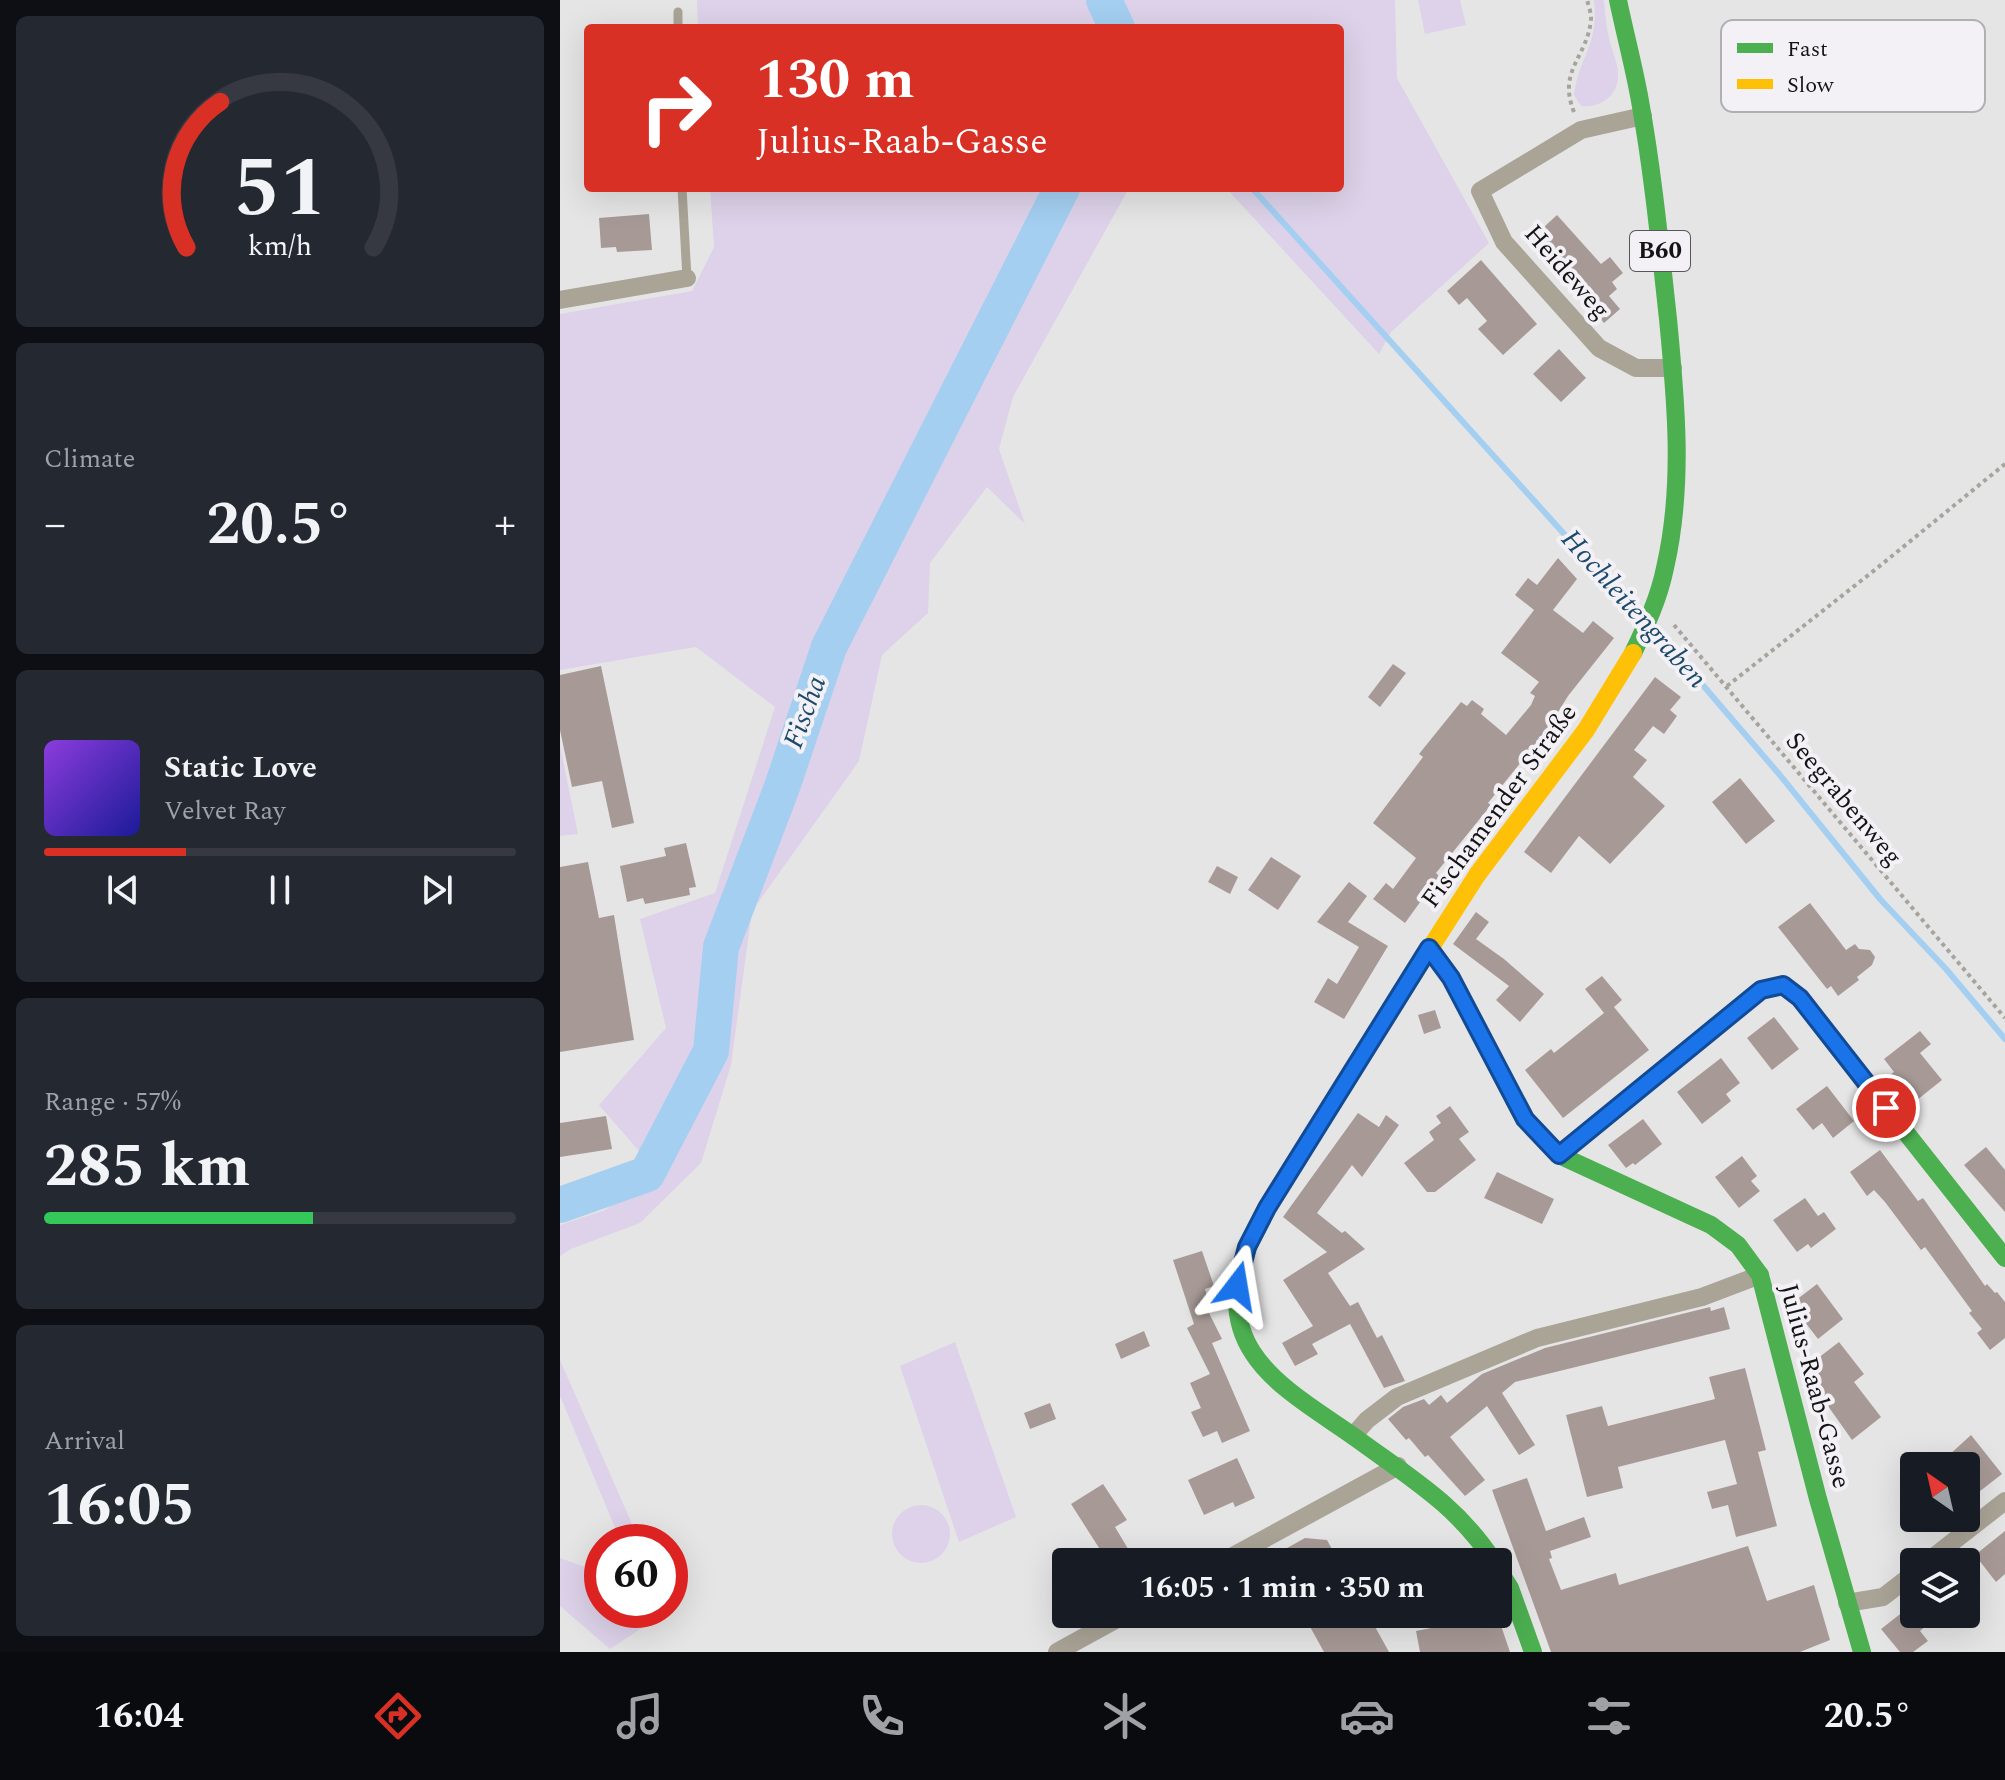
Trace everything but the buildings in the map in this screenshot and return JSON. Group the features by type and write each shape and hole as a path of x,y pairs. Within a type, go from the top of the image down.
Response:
{"main road":[{"name":"B60","path":"1618,0 1643,116 1676,417 1675,505 1665,570 1652,610"},
{"name":"Fischamender Straße","path":"1485,1548 1448,1505 1275,1379 1252,1352 1241,1324 1237,1286 1247,1247 1267,1208 1480,871 1598,715 1624,673 1652,610"},
{"name":"Julius-Raab-Gasse","path":"1429,948 1451,978 1525,1119 1559,1155 1711,1225 1738,1245 1760,1275 1862,1652"},
{"path":"1559,1155 1761,990 1783,985 1800,998 2005,1258"},
{"path":"1512,1594 1533,1652"}],"street":[{"name":"Heideweg","path":"1643,116 1581,130 1480,191 1504,242 1599,348 1636,368 1673,368"},
{"path":"560,300 687,278"},
{"path":"1353,1436 1367,1420 1397,1397 1537,1338 1702,1297 1760,1275"},
{"path":"1248,1548 1398,1466"},
{"path":"1945,1548 2005,1501"},
{"path":"1847,1603 1883,1597 1900,1584"},
{"path":"1057,1652 1101,1628"}],"lane":[{"path":"678,12 678,24"},
{"path":"682,192 687,278"}],"path":[{"path":"1581,130 1570,102 1569,76 1584,45 1591,18 1587,0"},
{"path":"1727,686 2005,464"},
{"name":"Seegrabenweg","path":"1652,610 1727,686 2005,1018"}],"shaded area":[{"path":"697,0 1395,0 1397,78 1489,243 1391,332 1379,354 1230,192 1344,192 1344,24 698,24"},
{"path":"1418,0 1460,0 1466,25 1425,34"},
{"path":"1594,0 1604,0 1608,33 1618,69 1617,82 1612,94 1601,103 1581,106 1574,95 1594,28"},
{"path":"710,192 1127,192 1013,397 999,449 1025,524 987,487 930,563 928,613 882,655 859,761 752,911 731,1065 701,1163 640,1223 560,1256 560,1225 605,1210 663,1166 639,1151 599,1105 666,1028 640,919 715,893 775,707 696,647 560,670 560,314 692,291 714,247"},
{"path":"560,745 578,834 560,836"},
{"path":"955,1342 1016,1517 959,1542 900,1366"},
{"path":"560,1360 632,1524 613,1524 560,1396"},
{"path":"921,1505 941,1514 950,1534 941,1554 921,1563 901,1554 892,1534 901,1514"},
{"path":"560,1558 584,1567 584,1627 560,1606"},
{"path":"586,1628 642,1628 610,1649"}],"waterway":[{"name":"Fischa","path":"1104,0 1115,24"},
{"name":"Fischa","path":"560,1205 647,1174 711,1051 721,947 782,787 829,647 1060,192"},
{"name":"Hochleitengraben","path":"1256,192 1639,617"},
{"name":"Hochleitengraben","path":"1652,631 1689,669 1880,899 1946,969 2005,1039"}],"traffic: fast":[{"path":"1618,0 1645,128 1671,350 1677,444 1675,506 1665,568 1656,601 1633,653"},
{"path":"1429,948 1451,978 1525,1119 1559,1155 1711,1225 1738,1245 1760,1275 1818,1499 1862,1652"},
{"path":"1381,1025 1280,1186 1250,1241 1241,1269 1237,1298 1240,1326 1253,1353 1275,1378 1302,1401 1433,1495 1466,1525 1484,1548"},
{"path":"1832,1039 2005,1258"},
{"path":"1512,1594 1533,1652"}],"traffic: slow":[{"path":"1381,1025 1477,875 1586,730 1633,653"},
{"path":"1559,1155 1761,990 1783,985 1800,998 1832,1039"}],"route":[{"path":"1237,1286 1247,1247 1267,1208 1429,948 1451,978 1525,1119 1559,1155 1761,990 1783,985 1800,998 1886,1108"}]}
